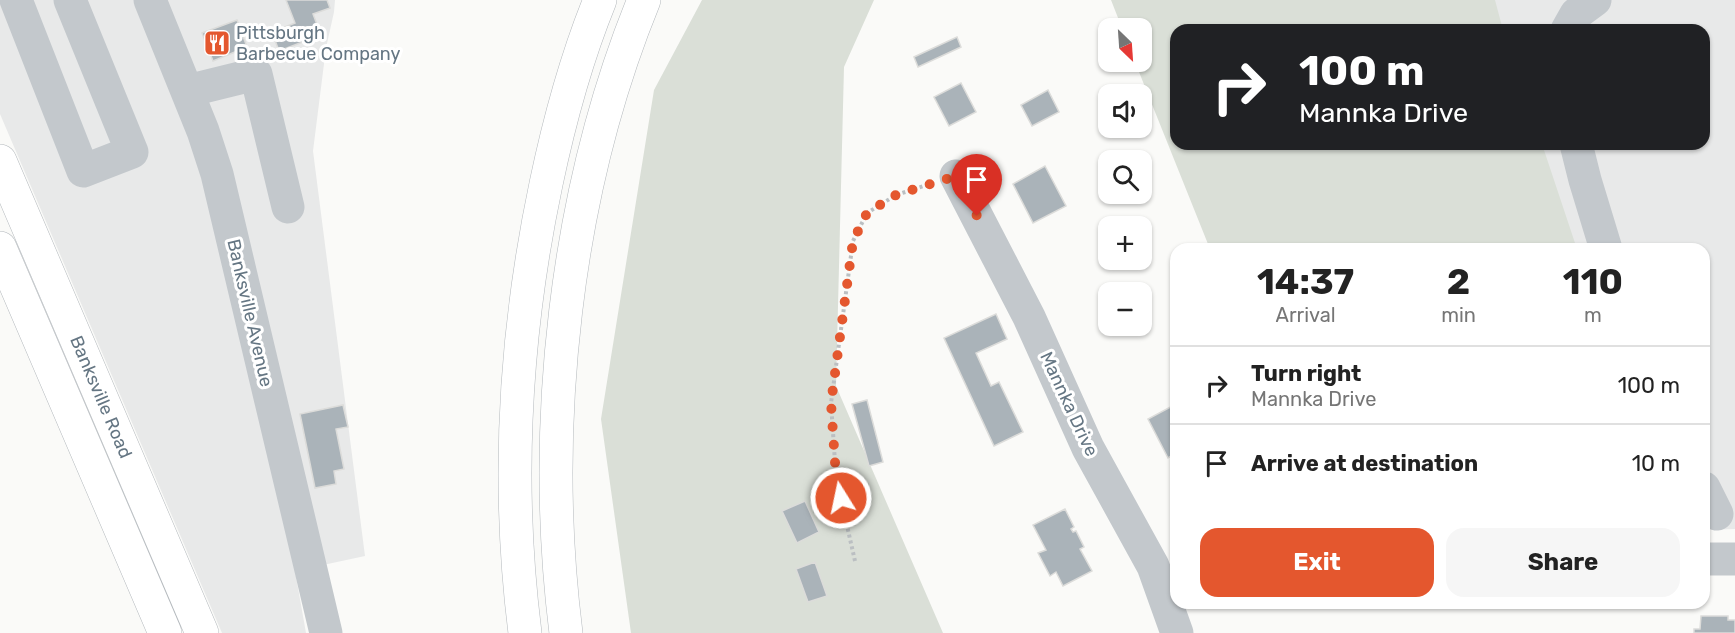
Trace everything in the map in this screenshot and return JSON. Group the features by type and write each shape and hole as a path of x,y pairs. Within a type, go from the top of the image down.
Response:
{"main road":[{"path":"525,633 517,559 515,482 516,413 529,275 556,139 600,0"},
{"path":"566,633 558,556 556,481 557,415 570,281 596,148 615,83 644,0"},
{"name":"Banksville Road","path":"0,161 202,633"},
{"name":"Banksville Road","path":"0,248 165,633"}],"street":[{"path":"16,0 83,171 132,152 70,0"},
{"name":"Banksville Avenue","path":"150,0 211,151 326,633"},
{"path":"1570,24 1576,14 1595,0"},
{"path":"187,91 256,74 288,207"},
{"path":"1578,150 1604,243"},
{"name":"Mannka Drive","path":"956,176 1029,317 1088,448 1165,566 1170,594"},
{"path":"1710,559 1735,559"},
{"name":"Mannka Drive","path":"1173,609 1177,633"}],"path":[{"path":"855,561 836,477 831,403 853,241 867,213 896,195 956,176"}],"shaded area":[{"path":"0,0 335,0 326,48 313,151 365,556 295,571 306,633 222,633 0,114"},
{"path":"702,0 874,0 844,67 836,386 943,633 631,633 601,419 654,90"},
{"path":"1111,0 1495,0 1501,24 1170,24 1170,149 1152,104 1152,84 1144,84 1139,72 1152,72 1152,18 1118,18"},
{"path":"1433,0 1735,0 1735,529 1710,530 1710,243 1551,243 1506,150 1710,150 1710,24 1445,24"},
{"path":"1170,150 1544,150 1575,243 1208,243"}],"building":[{"path":"286,0 327,0 330,8 313,14 321,35 279,51 272,32 295,23"},
{"path":"237,20 247,47 213,61 202,33"},
{"path":"957,37 961,47 918,67 914,57"},
{"path":"961,83 976,112 949,126 934,97"},
{"path":"1048,90 1059,112 1032,126 1021,105"},
{"path":"1045,166 1066,206 1033,223 1013,184"},
{"path":"996,314 1007,339 976,353 991,386 999,382 1023,432 994,446 944,338"},
{"path":"867,400 883,462 869,466 852,404"},
{"path":"343,405 348,427 336,429 344,469 334,471 336,484 315,488 300,414"},
{"path":"1170,407 1170,457 1168,458 1148,419"},
{"path":"805,501 819,532 797,543 782,511"},
{"path":"1065,509 1074,527 1071,529 1073,532 1076,531 1084,547 1080,549 1092,571 1063,586 1056,572 1050,576 1038,553 1046,550 1033,525"},
{"path":"815,562 827,596 808,602 796,569"},
{"path":"1701,616 1728,616 1728,620 1735,620 1735,633 1694,633 1694,629 1700,629"}],"place":[{"name":"Pittsburgh Barbecue Company","path":"217,43"}],"route":[{"path":"841,498 836,477 831,403 853,241 867,213 896,195 956,176 977,216"}]}
